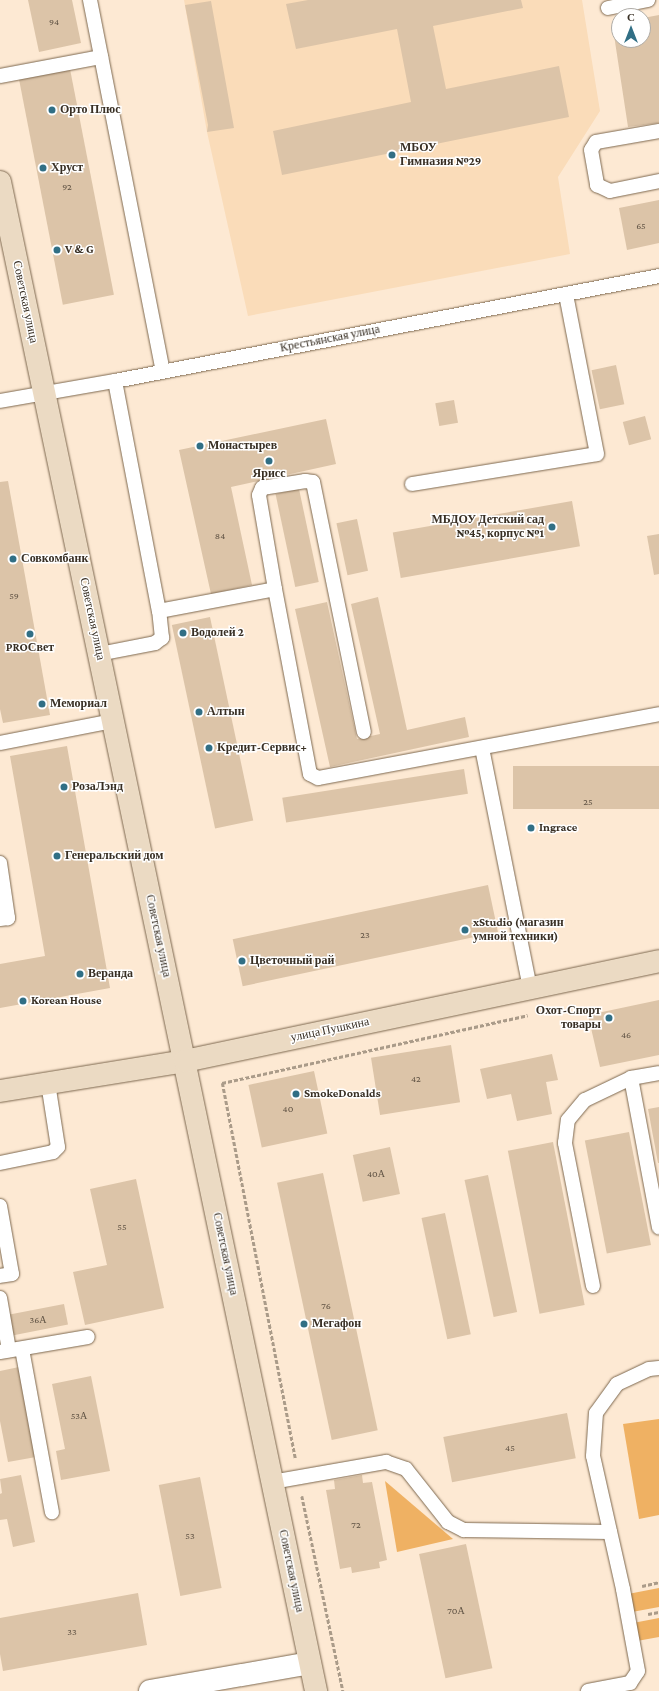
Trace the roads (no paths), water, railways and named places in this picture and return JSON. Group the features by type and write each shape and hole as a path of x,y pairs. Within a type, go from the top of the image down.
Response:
{"main road":[{"name":"Советская улица","path":"0,182 316,1691"},
{"name":"улица Пушкина","path":"0,1091 185,1061 659,962"}],"street":[{"path":"150,1691 310,1663"}],"lane":[{"path":"90,0 163,371"},
{"path":"608,8 648,0"},
{"path":"0,76 101,57"},
{"path":"659,131 596,142 591,150 598,185 610,191 659,182"},
{"name":"Крестьянская улица","path":"0,401 115,381 659,276"},
{"path":"412,484 597,454 566,294"},
{"path":"99,654 156,644 162,638 159,611 115,381"},
{"path":"364,732 313,482 305,480 262,488 259,495 310,774 318,778 659,714"},
{"path":"159,611 275,589"},
{"path":"0,743 113,721"},
{"path":"482,748 530,988"},
{"path":"0,863 8,918 0,919"},
{"path":"593,1286 565,1143 568,1120 585,1100 631,1078 659,1073"},
{"path":"631,1078 659,1227"},
{"path":"0,1163 53,1152 58,1147 48,1083"},
{"path":"0,1206 12,1274 0,1276"},
{"path":"0,1298 10,1350 52,1512"},
{"path":"10,1350 88,1337"},
{"path":"588,1691 630,1683 638,1671 593,1456 596,1414 617,1384 649,1369 659,1368"},
{"path":"272,1482 386,1462 406,1469 448,1522 464,1530 610,1532"}],"place":[{"name":"Орто Плюс","path":"52,110"},
{"name":"МБОУ Гимназия №29","path":"392,155"},
{"name":"Хруст","path":"43,168"},
{"name":"V & G","path":"57,250"},
{"name":"Монастырев","path":"200,446"},
{"name":"Ярисс","path":"269,461"},
{"name":"МБДОУ Детский сад №45, корпус №1","path":"552,527"},
{"name":"Совкомбанк","path":"13,559"},
{"name":"Водолей 2","path":"183,633"},
{"name":"PROСвет","path":"30,634"},
{"name":"Мемориал","path":"42,704"},
{"name":"Алтын","path":"199,712"},
{"name":"Кредит-Сервис+","path":"209,748"},
{"name":"РозаЛэнд","path":"64,787"},
{"name":"Ingrace","path":"531,828"},
{"name":"Генеральский дом","path":"57,856"},
{"name":"xStudio (магазин умной техники)","path":"465,930"},
{"name":"Цветочный рай","path":"242,961"},
{"name":"Веранда","path":"80,974"},
{"name":"Korean House","path":"23,1001"},
{"name":"Охот-Спорт товары","path":"609,1018"},
{"name":"SmokeDonalds","path":"296,1094"},
{"name":"Мегафон","path":"304,1324"}]}
